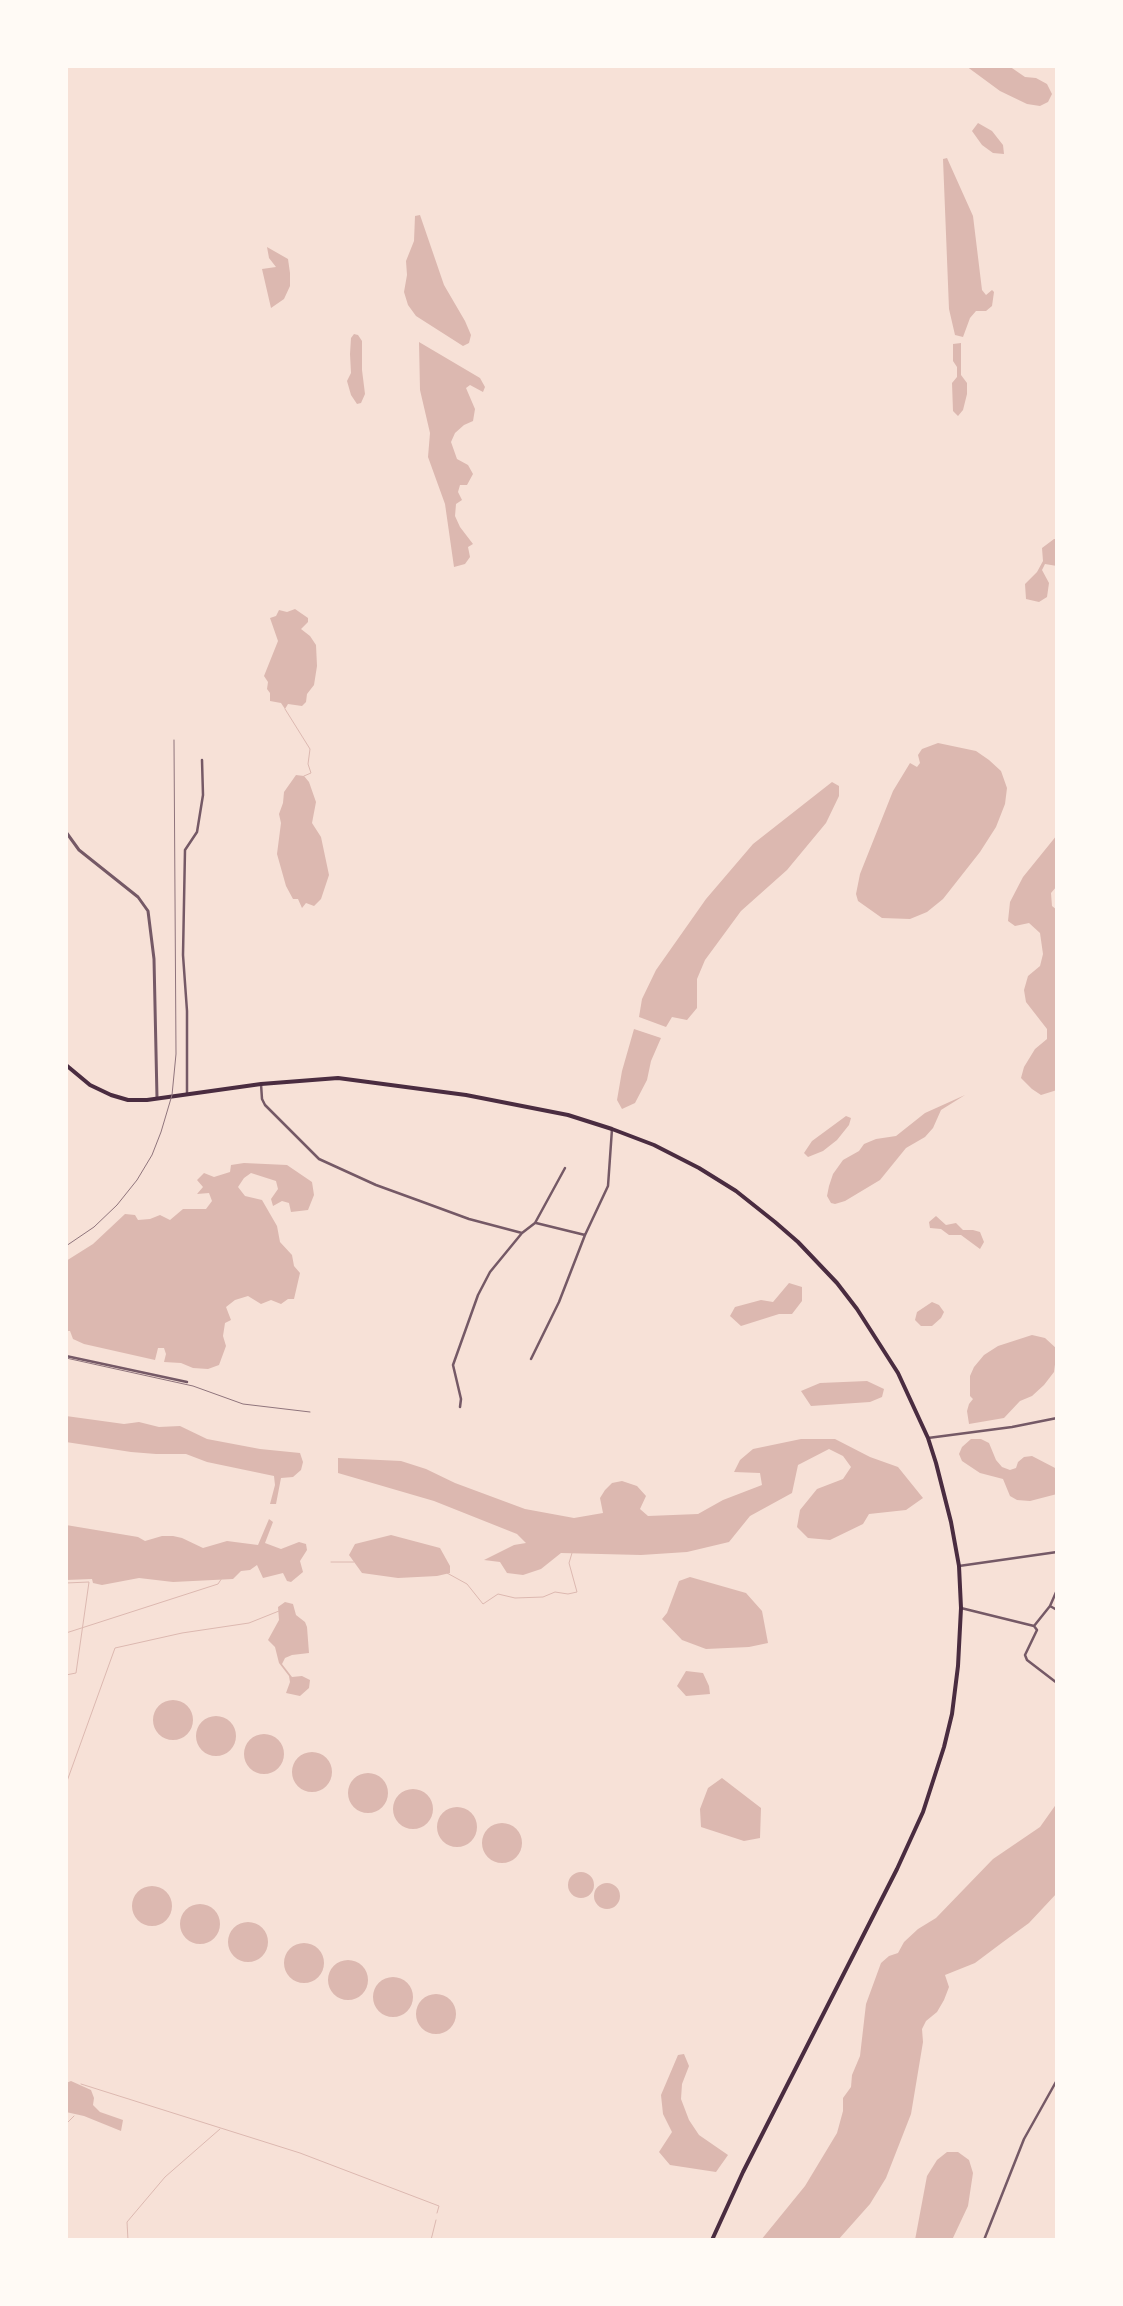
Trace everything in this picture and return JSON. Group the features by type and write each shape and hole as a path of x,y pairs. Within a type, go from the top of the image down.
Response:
{"main road":[{"path":"66,1065 83,1081 111,1096 134,1100 326,1077 466,1095 543,1109 612,1129 654,1145 699,1168 736,1192 798,1242 836,1283 878,1339 902,1380 928,1438 944,1489 958,1566 961,1608 958,1666 952,1714 944,1747 923,1812 897,1869 743,2172 712,2240"}],"street":[{"path":"187,1093 187,1011 183,955 185,850 197,832 203,795 202,760"},
{"path":"66,832 79,850 138,897 148,911 154,959 157,1098"},
{"path":"261,1084 262,1099 265,1105 319,1159 376,1185 411,1198 469,1219 522,1233"},
{"path":"531,1359 559,1302 585,1236 608,1186 612,1129"},
{"path":"460,1407 461,1400 453,1365 478,1295 490,1272 522,1233 535,1223 565,1168"},
{"path":"535,1223 585,1236"},
{"path":"66,1356 187,1382"},
{"path":"928,1438 1012,1428 1057,1418"},
{"path":"958,1566 1057,1552"},
{"path":"1034,1626 1050,1606 1057,1590"},
{"path":"1050,1606 1057,1610"},
{"path":"961,1608 1034,1626 1037,1630 1025,1655 1027,1660 1057,1683"},
{"path":"984,2240 1024,2139 1057,2080"}],"shaded area":[{"path":"966,66 1009,66 1025,77 1036,78 1047,84 1052,94 1048,102 1040,106 1027,104 1000,91"},
{"path":"978,123 992,131 1003,145 1004,154 993,153 982,145 972,131"},
{"path":"947,158 973,216 982,290 986,295 992,290 994,292 992,306 986,311 976,311 970,318 963,337 955,335 949,309 943,159"},
{"path":"420,215 444,285 471,335 469,343 463,346 416,316 408,305 404,292 407,275 406,261 414,241 415,216"},
{"path":"267,247 288,259 290,273 290,286 284,299 271,308 262,269 276,267 269,258"},
{"path":"354,334 358,335 362,341 362,370 365,394 361,403 357,404 351,395 347,381 351,373 351,338"},
{"path":"419,342 480,378 485,387 483,392 470,385 466,388 475,409 473,421 464,425 455,433 451,442 457,459 468,465 473,474 467,485 460,485 458,492 462,500 456,504 455,516 460,527 473,544 468,547 470,557 465,564 454,567 445,504 428,457 430,433 420,390"},
{"path":"961,343 961,375 967,383 967,394 963,410 958,416 953,411 952,383 957,377 957,367 953,361 953,344"},
{"path":"1054,539 1057,539 1057,566 1045,564 1042,570 1049,583 1047,597 1039,602 1026,599 1025,584 1037,572 1043,561 1042,548"},
{"path":"295,609 308,618 308,622 301,629 310,636 316,645 317,666 314,685 307,694 306,702 302,706 288,704 285,709 281,703 270,701 270,693 267,689 268,682 264,676 278,641 270,618 276,616 279,610 287,612"},
{"path":"938,743 976,751 989,760 1001,771 1007,788 1005,804 996,827 980,852 943,899 927,912 910,919 882,918 858,901 856,894 860,874 893,791 910,763 917,767 920,763 918,755 922,749"},
{"path":"296,775 304,776 309,782 316,802 312,823 321,837 329,875 321,899 314,906 306,903 302,908 298,899 293,899 286,886 277,854 281,823 279,814 284,792"},
{"path":"832,782 839,786 839,796 826,823 787,870 741,911 705,960 697,979 697,1008 687,1020 672,1017 666,1027 639,1017 642,999 656,970 706,899 753,844"},
{"path":"1057,835 1057,886 1051,893 1052,906 1057,910 1057,1090 1041,1095 1021,1078 1024,1067 1035,1049 1047,1039 1047,1029 1026,1002 1024,990 1028,976 1040,966 1043,954 1040,933 1029,923 1015,926 1008,921 1010,902 1023,877"},
{"path":"634,1029 661,1038 651,1061 647,1080 635,1103 622,1109 617,1100 622,1071"},
{"path":"965,1095 941,1110 933,1128 925,1137 906,1148 880,1180 845,1201 835,1204 831,1203 827,1196 829,1186 833,1174 843,1160 859,1151 864,1144 876,1139 896,1136 925,1113"},
{"path":"846,1116 851,1118 849,1125 837,1140 823,1151 808,1157 804,1153 812,1141"},
{"path":"244,1163 287,1165 312,1182 314,1195 308,1210 291,1212 289,1203 282,1201 273,1206 271,1199 278,1189 276,1181 251,1173 244,1178 238,1187 245,1196 262,1200 277,1226 280,1242 292,1255 294,1266 300,1273 294,1299 288,1299 281,1304 271,1300 261,1304 248,1296 235,1300 226,1307 231,1320 225,1323 223,1336 226,1346 219,1365 208,1369 193,1368 181,1363 164,1362 166,1354 164,1348 158,1348 155,1360 84,1344 73,1339 70,1331 66,1331 66,1261 93,1244 125,1214 135,1215 138,1220 150,1219 160,1215 170,1220 183,1209 206,1209 212,1201 209,1193 197,1194 203,1187 197,1180 204,1173 214,1177 230,1172 231,1165"},
{"path":"936,1216 946,1225 956,1223 963,1230 980,1232 984,1242 980,1249 961,1235 949,1235 941,1229 930,1228 929,1222"},
{"path":"789,1283 802,1287 802,1301 792,1314 779,1314 741,1326 730,1316 735,1307 761,1300 773,1302"},
{"path":"932,1302 939,1305 944,1312 941,1318 932,1326 921,1326 915,1320 917,1312"},
{"path":"1032,1335 1045,1338 1057,1349 1054,1372 1044,1385 1032,1396 1020,1401 1004,1418 969,1424 967,1411 973,1399 970,1396 970,1376 974,1367 984,1355 998,1346"},
{"path":"867,1381 884,1389 882,1397 870,1402 811,1406 801,1391 820,1383"},
{"path":"66,1416 124,1424 139,1422 159,1427 180,1426 207,1439 260,1449 300,1453 303,1462 301,1470 293,1477 281,1478 276,1504 270,1504 275,1485 274,1476 207,1462 186,1454 131,1452 66,1442"},
{"path":"801,1439 835,1439 870,1457 898,1467 923,1498 906,1510 869,1514 863,1524 830,1540 808,1538 797,1527 800,1510 817,1489 843,1479 851,1467 843,1456 829,1449 798,1465 792,1493 750,1516 729,1542 687,1552 641,1555 561,1553 541,1569 523,1575 507,1573 500,1562 484,1560 514,1545 526,1543 517,1534 434,1501 338,1473 338,1458 401,1461 426,1469 455,1483 525,1509 574,1518 603,1513 600,1498 612,1483 622,1481 637,1486 646,1496 640,1509 648,1516 698,1514 723,1500 762,1485 760,1473 734,1472 740,1460 753,1449"},
{"path":"971,1439 981,1439 989,1443 996,1460 1002,1467 1010,1470 1016,1468 1018,1462 1024,1457 1032,1456 1057,1469 1057,1494 1030,1501 1017,1500 1010,1496 1003,1479 980,1473 962,1461 959,1454 962,1447"},
{"path":"269,1519 273,1522 265,1543 281,1549 299,1542 306,1544 307,1550 300,1561 303,1572 291,1582 287,1581 283,1573 263,1578 257,1565 250,1570 241,1571 233,1579 173,1582 139,1578 102,1585 93,1583 92,1579 66,1580 66,1525 138,1537 145,1541 162,1536 173,1536 203,1548 227,1541 258,1545"},
{"path":"391,1535 440,1548 450,1566 450,1573 437,1576 398,1578 362,1573 349,1555 355,1544"},
{"path":"690,1577 746,1593 762,1611 768,1643 749,1647 706,1649 682,1640 662,1619 667,1613 679,1581"},
{"path":"285,1602 293,1604 296,1615 305,1622 307,1627 309,1653 292,1655 285,1658 282,1664 292,1677 302,1676 310,1680 309,1688 300,1696 286,1693 290,1682 289,1676 279,1663 275,1647 268,1640 279,1620 278,1607"},
{"path":"686,1671 703,1673 709,1686 710,1694 686,1696 677,1686"},
{"path":"177,1700 184,1703 190,1709 193,1720 192,1728 184,1737 177,1740 169,1740 162,1737 154,1728 153,1716 156,1709 165,1701"},
{"path":"220,1716 227,1719 233,1725 236,1736 235,1744 227,1753 220,1756 212,1756 205,1753 197,1744 196,1732 199,1725 208,1717"},
{"path":"268,1734 275,1737 281,1743 284,1754 283,1762 275,1771 268,1774 260,1774 253,1771 245,1762 244,1750 247,1743 256,1735"},
{"path":"316,1752 323,1755 329,1761 332,1772 331,1780 323,1789 316,1792 308,1792 301,1789 293,1780 292,1768 295,1761 304,1753"},
{"path":"372,1773 379,1776 385,1782 388,1793 387,1801 379,1810 372,1813 364,1813 357,1810 349,1801 348,1789 351,1782 360,1774"},
{"path":"722,1778 761,1808 760,1838 744,1841 701,1827 700,1809 708,1788"},
{"path":"417,1789 424,1792 430,1798 433,1809 432,1817 424,1826 417,1829 409,1829 402,1826 394,1817 393,1805 396,1798 405,1790"},
{"path":"1057,1803 1057,1893 1029,1923 975,1963 945,1975 949,1987 944,2000 937,2012 926,2021 922,2029 923,2042 911,2114 886,2178 870,2204 838,2240 761,2240 805,2186 837,2133 843,2111 843,2098 851,2087 852,2075 860,2056 866,2004 881,1963 889,1956 898,1953 904,1942 918,1929 936,1918 993,1859 1040,1827"},
{"path":"461,1807 468,1810 474,1816 477,1827 476,1835 468,1844 461,1847 453,1847 446,1844 438,1835 437,1823 440,1816 449,1808"},
{"path":"506,1823 513,1826 519,1832 522,1843 521,1851 513,1860 506,1863 498,1863 491,1860 483,1851 482,1839 485,1832 494,1824"},
{"path":"581,1872 590,1876 594,1885 590,1894 581,1898 572,1894 568,1885 572,1876"},
{"path":"607,1883 616,1887 620,1896 616,1905 607,1909 598,1905 594,1896 598,1887"},
{"path":"156,1886 163,1889 169,1895 172,1906 171,1914 163,1923 156,1926 148,1926 141,1923 133,1914 132,1902 135,1895 144,1887"},
{"path":"204,1904 211,1907 217,1913 220,1924 219,1932 211,1941 204,1944 196,1944 189,1941 181,1932 180,1920 183,1913 192,1905"},
{"path":"252,1922 259,1925 265,1931 268,1942 267,1950 259,1959 252,1962 244,1962 237,1959 229,1950 228,1938 231,1931 240,1923"},
{"path":"308,1943 315,1946 321,1952 324,1963 323,1971 315,1980 308,1983 300,1983 293,1980 285,1971 284,1959 287,1952 296,1944"},
{"path":"352,1960 359,1963 365,1969 368,1980 367,1988 359,1997 352,2000 344,2000 337,1997 329,1988 328,1976 331,1969 340,1961"},
{"path":"397,1977 404,1980 410,1986 413,1997 412,2005 404,2014 397,2017 389,2017 382,2014 374,2005 373,1993 376,1986 385,1978"},
{"path":"440,1994 447,1997 453,2003 456,2014 455,2022 447,2031 440,2034 432,2034 425,2031 417,2022 416,2010 419,2003 428,1995"},
{"path":"684,2054 689,2066 682,2084 681,2099 689,2120 699,2135 728,2155 716,2172 670,2165 659,2152 672,2132 663,2114 661,2095 678,2055"},
{"path":"71,2081 91,2090 94,2098 93,2105 100,2112 123,2120 121,2131 84,2116 66,2112 66,2083"},
{"path":"947,2152 958,2152 969,2160 973,2173 968,2206 952,2240 915,2240 927,2176 937,2160"}],"waterway":[{"path":"285,709 310,749 308,764 311,773 304,776"},
{"path":"447,1573 467,1584 483,1604 498,1594 515,1598 543,1597 555,1592 568,1594 577,1592 569,1563 572,1553"},
{"path":"331,1562 354,1562"},
{"path":"66,1633 218,1584 222,1578"},
{"path":"66,1583 89,1582 76,1673 66,1675"},
{"path":"66,1784 115,1648 182,1633 249,1623 279,1611"},
{"path":"81,2084 300,2153 439,2206 437,2213"},
{"path":"66,2124 74,2116"},
{"path":"128,2240 127,2222 165,2177 220,2129"},
{"path":"431,2240 436,2220"}],"railway":[{"path":"66,1246 94,1227 117,1205 137,1180 152,1155 172,1095 176,1054 174,740"},
{"path":"66,1358 193,1386 243,1404 310,1412"}]}
